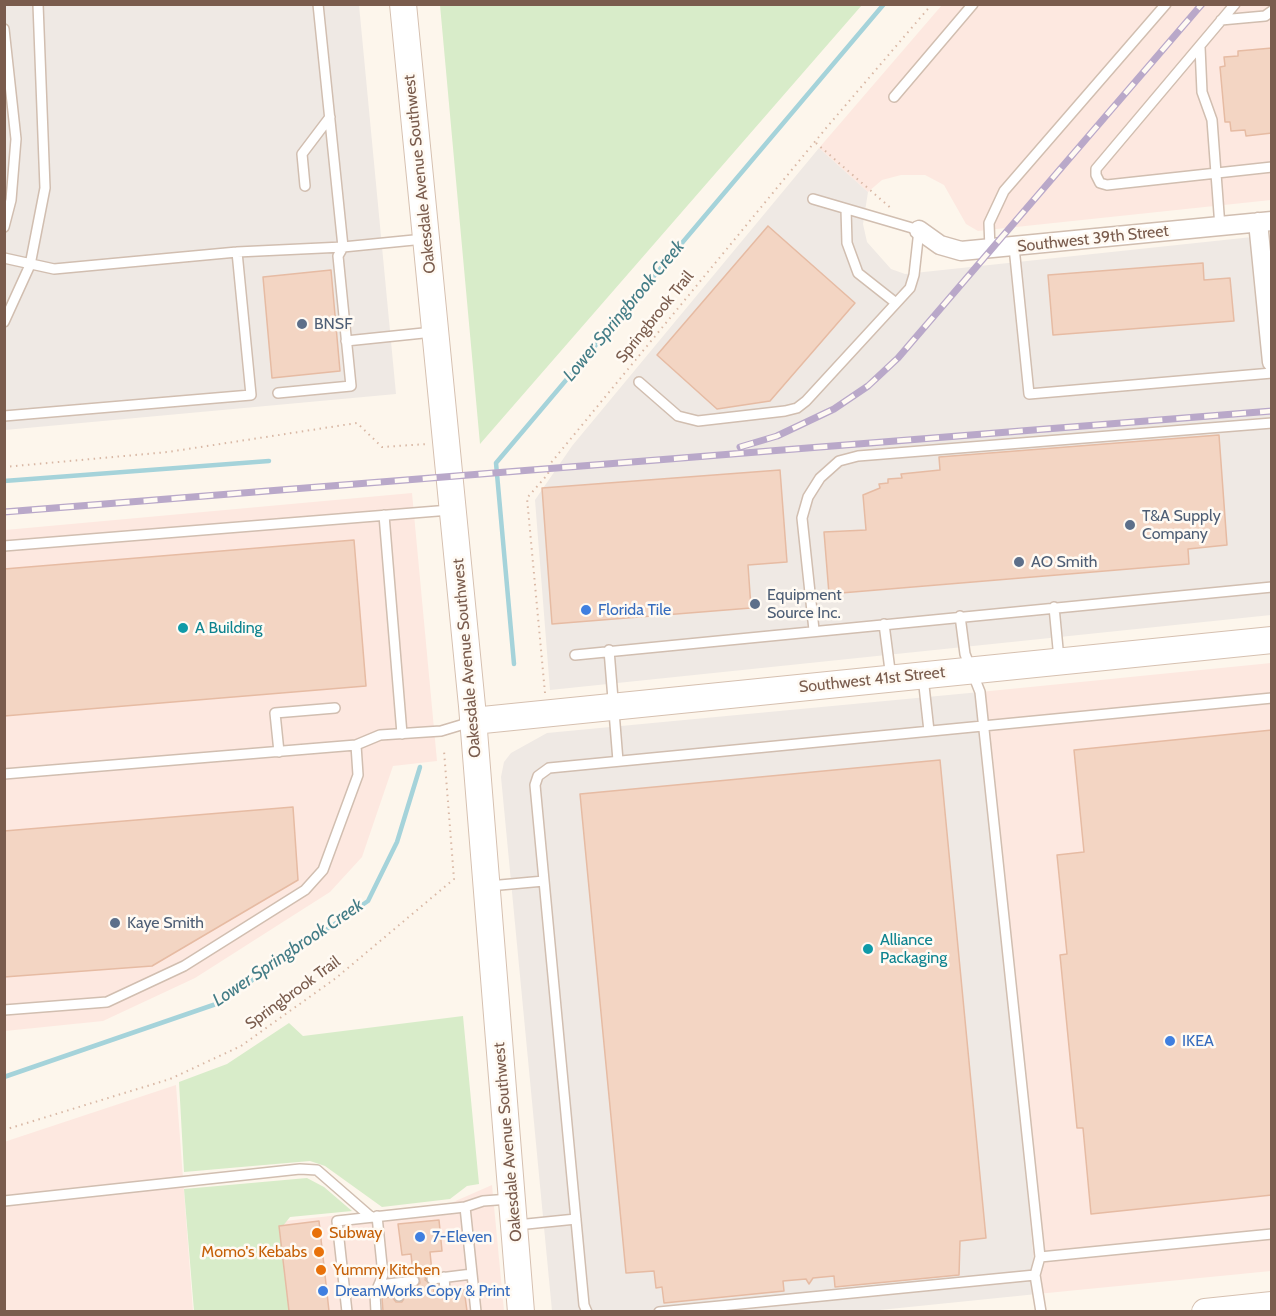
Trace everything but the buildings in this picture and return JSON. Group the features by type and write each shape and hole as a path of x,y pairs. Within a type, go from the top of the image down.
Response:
{"street":[{"name":"Oakesdale Avenue Southwest","path":"403,4 473,721 522,1311"},
{"name":"Southwest 39th Street","path":"919,230 940,245 961,251 1265,221"},
{"path":"1265,221 1272,362"},
{"name":"Southwest 41st Street","path":"473,721 1272,640"},
{"path":"1205,1311 1272,1305"}],"lane":[{"path":"4,322 30,265 45,188 46,151 37,37 38,4"},
{"path":"278,393 351,386 338,256 343,247 318,4"},
{"path":"894,97 973,4"},
{"path":"990,249 989,223 1004,191 1166,4"},
{"path":"1235,4 1096,169 1096,175 1100,183 1107,185 1272,167"},
{"path":"1221,20 1265,16 1272,11"},
{"path":"4,29 15,139 11,200 4,227"},
{"path":"1200,47 1202,92 1212,120 1220,227"},
{"path":"305,186 302,154 330,117"},
{"path":"639,382 678,416 698,421 797,408 910,288 914,275 919,230 813,199"},
{"path":"846,209 847,243 858,273 896,303"},
{"path":"4,258 54,269 237,252 343,247 426,238"},
{"path":"1014,246 1029,394 1272,373"},
{"path":"4,416 251,395 237,252"},
{"path":"346,341 435,332"},
{"path":"814,630 802,518 808,497 820,478 838,461 858,456 1272,423"},
{"path":"4,546 453,509"},
{"path":"384,515 402,734"},
{"path":"575,655 1272,587"},
{"path":"1054,607 1059,662"},
{"path":"960,616 970,670 980,692 1040,1257 1035,1275 1041,1311"},
{"path":"884,624 891,679"},
{"path":"609,650 618,761"},
{"path":"923,675 929,731"},
{"path":"587,1311 576,1219 535,785 538,776 549,768 1272,698"},
{"path":"279,752 275,713 335,708"},
{"path":"4,774 356,745 380,735 441,731 473,721"},
{"path":"4,1010 107,1002 184,966 305,890 323,870 358,775 356,745"},
{"path":"487,886 544,882"},
{"path":"4,1201 300,1169 317,1170 374,1217 383,1275 375,1294 376,1311"},
{"path":"347,1311 337,1221 465,1207 483,1201 512,1198"},
{"path":"465,1207 476,1311"},
{"path":"514,1225 576,1219"},
{"path":"1040,1257 1272,1234"},
{"path":"432,1279 472,1274"},
{"path":"658,1311 695,1310 1035,1275"},
{"path":"444,1277 445,1291"},
{"path":"379,1285 414,1281"},
{"path":"398,1282 399,1296"}],"path":[{"name":"Springbrook Trail","path":"545,693 527,498 548,474 550,464 815,142 932,4"},
{"path":"815,142 893,210"},
{"path":"4,466 168,452 357,423 382,447 446,441"},
{"name":"Springbrook Trail","path":"4,1130 170,1079 241,1046 336,978 453,879 444,751"}],"shaded area":[{"path":"5,5 359,5 396,394 5,430"},
{"path":"942,5 1271,5 1271,200 978,231 966,224 944,185 925,175 901,175 882,180 868,192 819,148"},
{"path":"819,148 868,192 863,224 867,242 891,269 905,274 1271,235 1271,615 550,690 535,500 572,446"},
{"path":"412,493 437,761 393,766 362,857 330,892 195,978 103,1021 5,1031 5,530"},
{"path":"1271,663 1271,1271 1037,1294 980,692"},
{"name":"Alliance Packaging","path":"980,692 1037,1294 860,1312 552,1311 501,777 504,762 511,753 547,733"},
{"path":"176,1085 193,1311 5,1311 4,1142"},
{"path":"492,1185 504,1311 283,1311 275,1222 451,1203"}],"green space":[{"path":"440,5 862,5 480,444"},
{"path":"463,1016 479,1184 467,1186 450,1199 382,1207 325,1166 310,1161 184,1172 179,1082 227,1064 289,1023 303,1036"},
{"path":"307,1178 324,1187 352,1211 290,1217 282,1227 291,1311 194,1311 184,1189"}],"waterway":[{"name":"Lower Springbrook Creek","path":"514,664 496,463 884,4"},
{"path":"4,481 269,461"},
{"name":"Lower Springbrook Creek","path":"4,1077 219,1003 368,901 397,842 420,767"}],"railway":[{"path":"740,447 777,436 834,409 868,386 898,358 1202,4"},
{"path":"4,512 1272,411"}],"place":[{"name":"BNSF","path":"302,324"},
{"name":"T&A Supply Company","path":"1130,525"},
{"name":"AO Smith","path":"1019,562"},
{"name":"Equipment Source Inc.","path":"755,604"},
{"name":"Florida Tile","path":"586,610"},
{"name":"A Building","path":"183,628"},
{"name":"Kaye Smith","path":"115,923"},
{"name":"Alliance Packaging","path":"868,949"},
{"name":"IKEA","path":"1170,1041"},
{"name":"Subway","path":"317,1233"},
{"name":"7-Eleven","path":"420,1237"},
{"name":"Momo's Kebabs","path":"319,1252"},
{"name":"Yummy Kitchen","path":"321,1270"},
{"name":"DreamWorks Copy & Print","path":"323,1291"}]}
